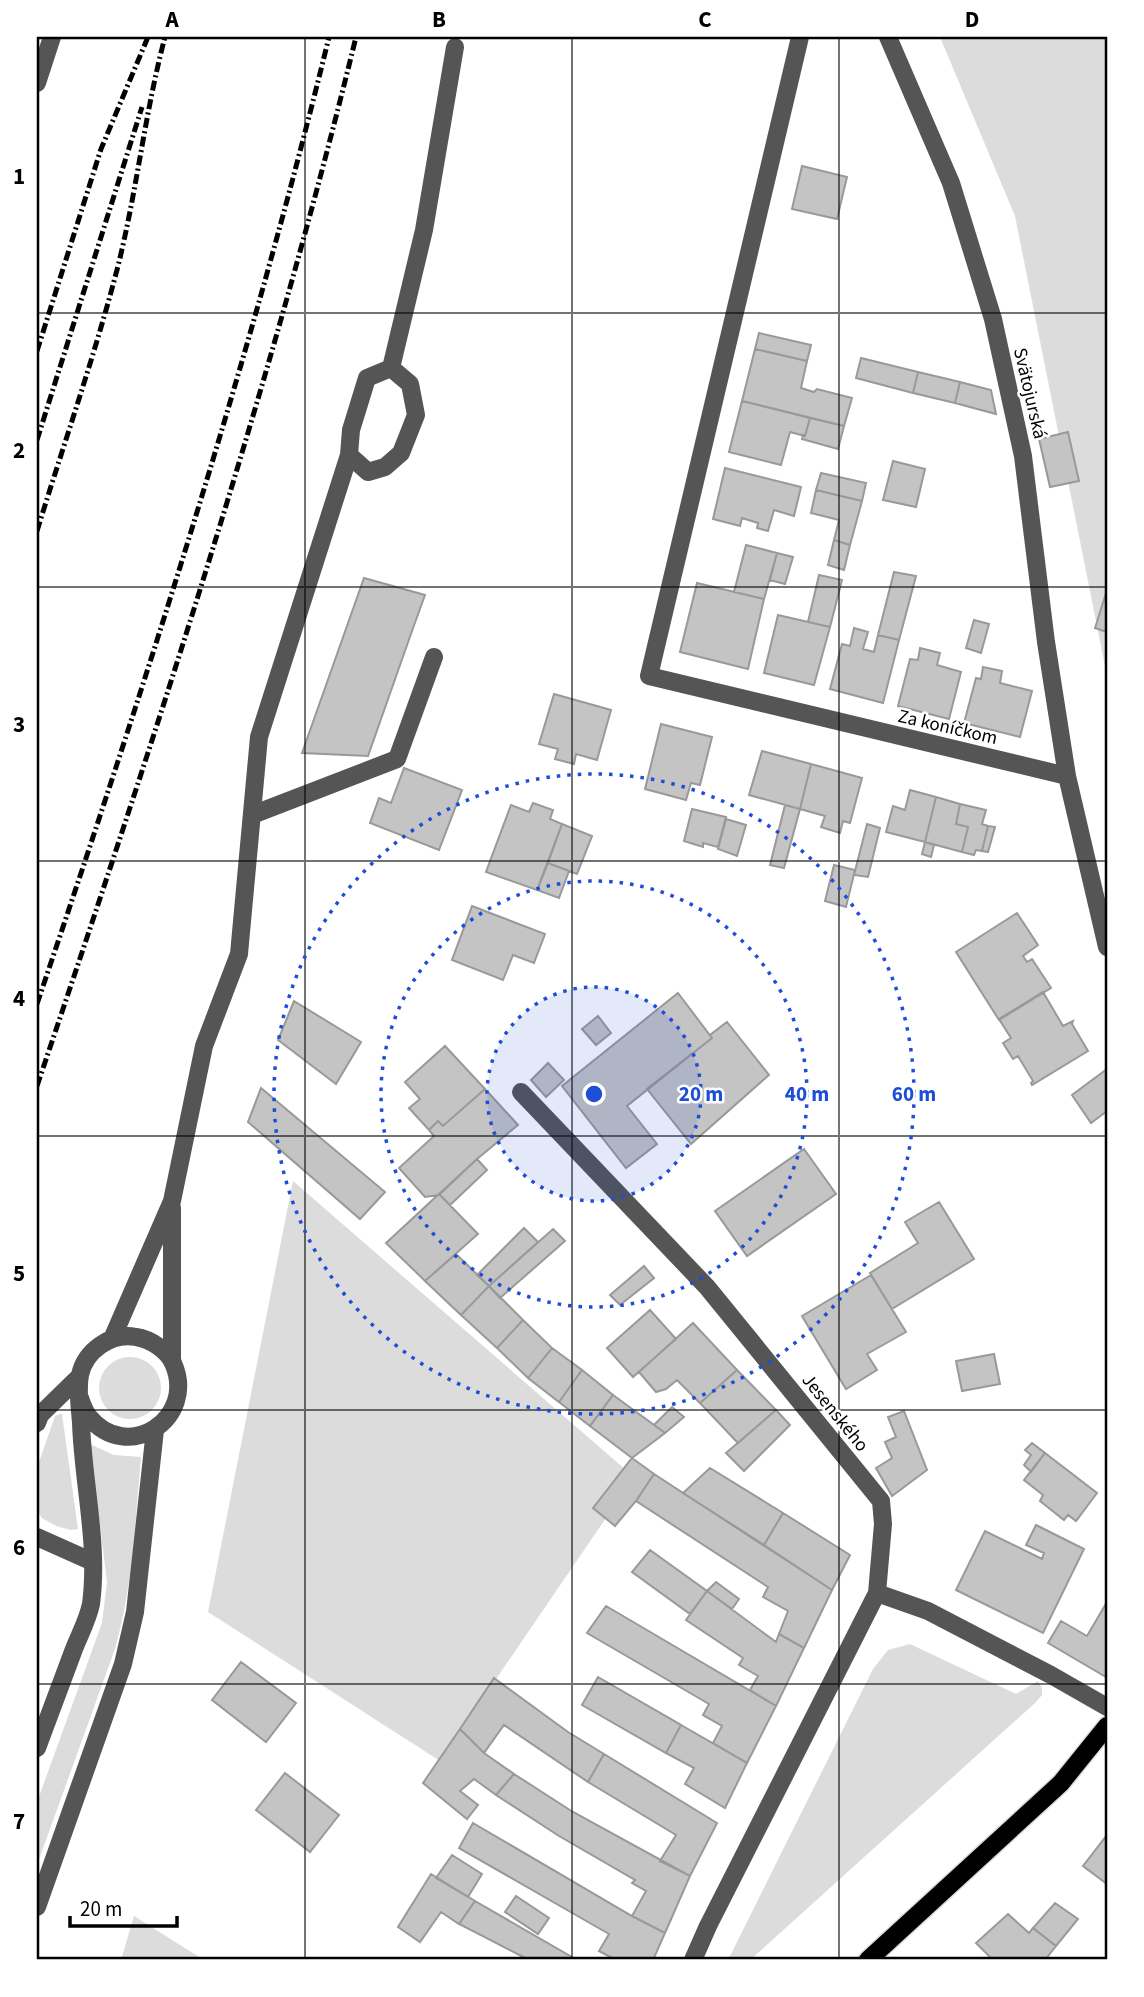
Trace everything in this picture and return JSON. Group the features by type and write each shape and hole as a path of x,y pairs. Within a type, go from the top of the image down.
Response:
{"main road":[{"path":"868,1960 1061,1783 1107,1726"}],"street":[{"path":"37,83 52,37"},
{"name":"Za koníčkom","path":"800,37 649,676 1067,776"},
{"name":"Svätojurská","path":"888,37 951,183 993,319 1023,456 1046,642 1067,776"},
{"path":"391,368 424,230 455,47"},
{"path":"349,455 368,472 385,467 401,453 416,415 410,384 391,368"},
{"path":"80,1398 87,1415 100,1428 118,1436 137,1437 155,1430 169,1416 178,1399 179,1379 172,1360 172,1201 204,1046 239,954 259,737 349,455 351,430 367,378 391,368"},
{"path":"252,815 397,759 434,657"},
{"path":"1067,776 1107,947"},
{"name":"Jesenského","path":"521,1092 707,1287 881,1502 883,1524 877,1593"},
{"path":"111,1339 172,1201"},
{"path":"37,1748 90,1606 93,1562 80,1398 80,1376 85,1360 111,1339 134,1336 156,1344 172,1360"},
{"path":"37,1423 40,1415 80,1376"},
{"path":"37,1907 123,1664 135,1612 155,1430"},
{"path":"37,1537 93,1562"},
{"path":"693,1960 877,1593 928,1611 1107,1707"}],"shaded area":[{"path":"940,37 1107,37 1107,676 1015,216"},
{"path":"293,1181 634,1477 440,1761 208,1612"},
{"path":"124,1357 136,1357 152,1366 159,1376 159,1400 152,1410 136,1419 124,1419 113,1414 104,1405 99,1394 99,1382 104,1371 113,1362"},
{"path":"60,1414 78,1529 71,1530 42,1518 37,1510 37,1468 55,1416"},
{"path":"90,1444 114,1455 141,1457 130,1577 115,1649 37,1865 37,1802 102,1623 107,1582"},
{"path":"910,1644 1016,1694 1038,1681 1042,1695 750,1960 728,1960 873,1669 888,1650"},
{"path":"134,1916 204,1960 121,1960"}],"building":[{"path":"802,166 847,177 837,219 792,209"},
{"path":"759,333 811,345 807,361 755,349"},
{"path":"755,349 807,361 801,388 852,398 844,426 742,401"},
{"path":"861,358 918,372 913,393 856,378"},
{"path":"918,372 960,382 955,403 913,393"},
{"path":"960,382 991,390 996,414 955,403"},
{"path":"742,401 810,418 805,436 790,432 781,465 729,452"},
{"path":"810,418 844,426 838,449 802,439"},
{"path":"1068,432 1079,481 1050,487 1039,439"},
{"path":"893,461 925,469 916,507 883,500"},
{"path":"725,468 801,487 794,516 774,510 768,531 757,528 758,523 742,518 740,526 713,519"},
{"path":"821,473 866,483 862,501 816,490"},
{"path":"816,490 862,501 850,545 834,540 839,520 811,513"},
{"path":"834,540 850,545 844,570 828,565"},
{"path":"746,545 777,553 764,599 734,592"},
{"path":"777,553 793,557 785,584 770,580"},
{"path":"894,572 916,576 899,640 878,635"},
{"path":"819,575 842,580 830,627 808,622"},
{"path":"364,578 425,595 368,756 302,753"},
{"path":"697,583 764,599 748,669 680,652"},
{"path":"1107,590 1107,632 1095,628"},
{"path":"778,615 830,627 814,685 764,673"},
{"path":"974,620 989,624 981,653 966,648"},
{"path":"854,628 868,632 863,649 874,652 878,635 899,640 883,703 830,689 842,644 850,646"},
{"path":"920,648 940,653 937,665 961,672 949,719 898,706 910,659 918,660"},
{"path":"983,667 1002,671 1000,683 1032,691 1020,737 964,723 976,678 981,679"},
{"path":"554,694 611,710 597,760 576,754 574,764 555,759 558,749 539,744"},
{"path":"661,724 712,737 700,785 691,783 686,800 645,789"},
{"path":"762,751 811,764 800,809 749,795"},
{"path":"811,764 862,778 850,823 843,821 840,833 821,827 825,816 800,809"},
{"path":"404,768 462,790 439,850 370,823 379,798 391,803"},
{"path":"910,790 936,797 925,842 886,832 893,806 905,810"},
{"path":"936,797 960,804 956,824 968,827 962,852 925,842"},
{"path":"533,803 553,810 550,819 562,824 537,890 486,872 511,805 529,812"},
{"path":"960,804 986,810 982,824 988,826 982,851 976,850 974,855 962,852 968,827 956,824"},
{"path":"785,805 800,809 784,868 770,865"},
{"path":"692,809 726,817 718,847 703,843 703,847 684,841"},
{"path":"726,819 746,825 737,856 718,849"},
{"path":"562,824 592,836 577,874 548,863"},
{"path":"867,824 880,828 868,877 854,875"},
{"path":"988,826 995,827 988,852 982,851"},
{"path":"925,842 934,845 931,857 922,854"},
{"path":"548,863 569,871 559,898 537,890"},
{"path":"834,865 855,870 846,907 825,901"},
{"path":"472,906 545,934 534,963 513,955 503,980 452,960"},
{"path":"1017,913 1038,945 1023,956 1027,962 1032,959 1051,988 999,1020 956,952"},
{"path":"1043,992 1063,1026 1073,1021 1072,1024 1088,1051 1032,1085 1033,1081 1018,1056 1013,1059 1003,1043 1011,1038 999,1019"},
{"path":"678,993 712,1038 627,1106 657,1144 626,1168 562,1086"},
{"path":"294,1001 361,1042 336,1084 278,1040"},
{"path":"598,1016 611,1033 596,1045 582,1029"},
{"path":"727,1022 769,1075 691,1144 647,1089 712,1038 710,1035"},
{"path":"445,1046 485,1089 443,1126 438,1121 429,1130 409,1108 420,1099 405,1082"},
{"path":"548,1063 564,1080 546,1097 531,1080"},
{"path":"1107,1069 1107,1111 1091,1123 1072,1095"},
{"path":"261,1088 385,1192 360,1219 248,1122"},
{"path":"485,1089 518,1125 439,1195 425,1197 399,1168 434,1136 429,1130 438,1121 443,1126"},
{"path":"804,1149 836,1194 747,1256 715,1211"},
{"path":"477,1159 487,1170 450,1205 439,1194"},
{"path":"439,1194 478,1234 425,1281 386,1243"},
{"path":"939,1202 974,1259 892,1309 870,1273 918,1243 905,1222"},
{"path":"524,1228 538,1242 489,1286 477,1275"},
{"path":"553,1229 565,1241 500,1298 489,1286"},
{"path":"456,1254 489,1286 461,1315 425,1281"},
{"path":"644,1266 654,1278 620,1305 610,1295"},
{"path":"871,1275 906,1332 867,1354 877,1370 846,1389 802,1316"},
{"path":"489,1286 523,1320 497,1348 461,1315"},
{"path":"650,1310 676,1339 633,1377 607,1348"},
{"path":"523,1320 552,1348 528,1378 497,1348"},
{"path":"693,1323 737,1370 700,1403 677,1380 666,1389 656,1392 639,1372"},
{"path":"552,1348 582,1370 559,1402 528,1378"},
{"path":"994,1354 1000,1384 962,1391 956,1361"},
{"path":"582,1370 613,1395 590,1426 559,1402"},
{"path":"737,1370 776,1410 738,1443 700,1403"},
{"path":"613,1395 665,1433 632,1458 590,1426"},
{"path":"672,1407 684,1417 665,1433 654,1425"},
{"path":"776,1410 790,1425 744,1471 726,1453"},
{"path":"904,1411 927,1470 892,1496 876,1468 892,1458 885,1442 896,1437 888,1417"},
{"path":"1032,1443 1045,1453 1031,1472 1024,1465 1031,1455 1025,1450"},
{"path":"1045,1453 1097,1493 1076,1521 1068,1515 1064,1520 1040,1501 1043,1495 1024,1480"},
{"path":"632,1458 654,1474 615,1526 593,1508"},
{"path":"710,1468 783,1513 764,1545 683,1493"},
{"path":"654,1474 832,1590 804,1648 779,1634 788,1611 763,1597 768,1587 636,1501"},
{"path":"783,1513 850,1555 832,1590 764,1545"},
{"path":"1036,1525 1084,1549 1043,1633 956,1590 985,1531 1042,1559 1044,1553 1026,1545"},
{"path":"650,1550 707,1591 690,1614 632,1572"},
{"path":"716,1582 739,1599 732,1609 707,1591"},
{"path":"707,1591 776,1642 779,1634 804,1648 776,1706 750,1690 758,1676 739,1665 743,1658 686,1620"},
{"path":"1107,1602 1106,1677 1048,1643 1061,1621 1087,1636"},
{"path":"606,1606 776,1706 747,1763 713,1743 722,1726 703,1715 709,1704 587,1633"},
{"path":"241,1662 296,1703 266,1742 212,1700"},
{"path":"598,1677 681,1725 666,1753 582,1705"},
{"path":"494,1678 568,1732 604,1754 588,1782 504,1725 484,1753 460,1729"},
{"path":"681,1725 747,1763 725,1808 685,1784 694,1768 666,1753"},
{"path":"460,1729 484,1753 514,1774 496,1795 474,1779 460,1791 478,1805 467,1819 423,1783"},
{"path":"604,1754 717,1823 690,1876 660,1861 676,1835 588,1782"},
{"path":"285,1773 339,1815 310,1852 256,1810"},
{"path":"514,1774 573,1812 690,1876 665,1933 632,1916 646,1891 632,1883 635,1880 559,1836 496,1795"},
{"path":"473,1823 665,1933 653,1960 616,1960 599,1951 609,1934 459,1848"},
{"path":"1107,1835 1107,1884 1083,1866"},
{"path":"452,1855 482,1874 468,1897 436,1878"},
{"path":"431,1874 475,1901 459,1924 441,1912 420,1942 398,1927"},
{"path":"516,1896 549,1918 538,1934 505,1912"},
{"path":"475,1901 577,1960 529,1960 459,1924"},
{"path":"1055,1903 1078,1919 1056,1946 1033,1928"},
{"path":"1008,1914 1029,1933 1033,1928 1056,1946 1045,1960 993,1960 976,1943"}],"railway":[{"path":"37,351 101,149 148,37"},
{"path":"37,531 118,266 165,37"},
{"path":"37,1004 194,524 265,281 329,37"},
{"path":"37,1086 124,826 248,434 322,170 356,37"},
{"path":"37,440 142,107"}]}
